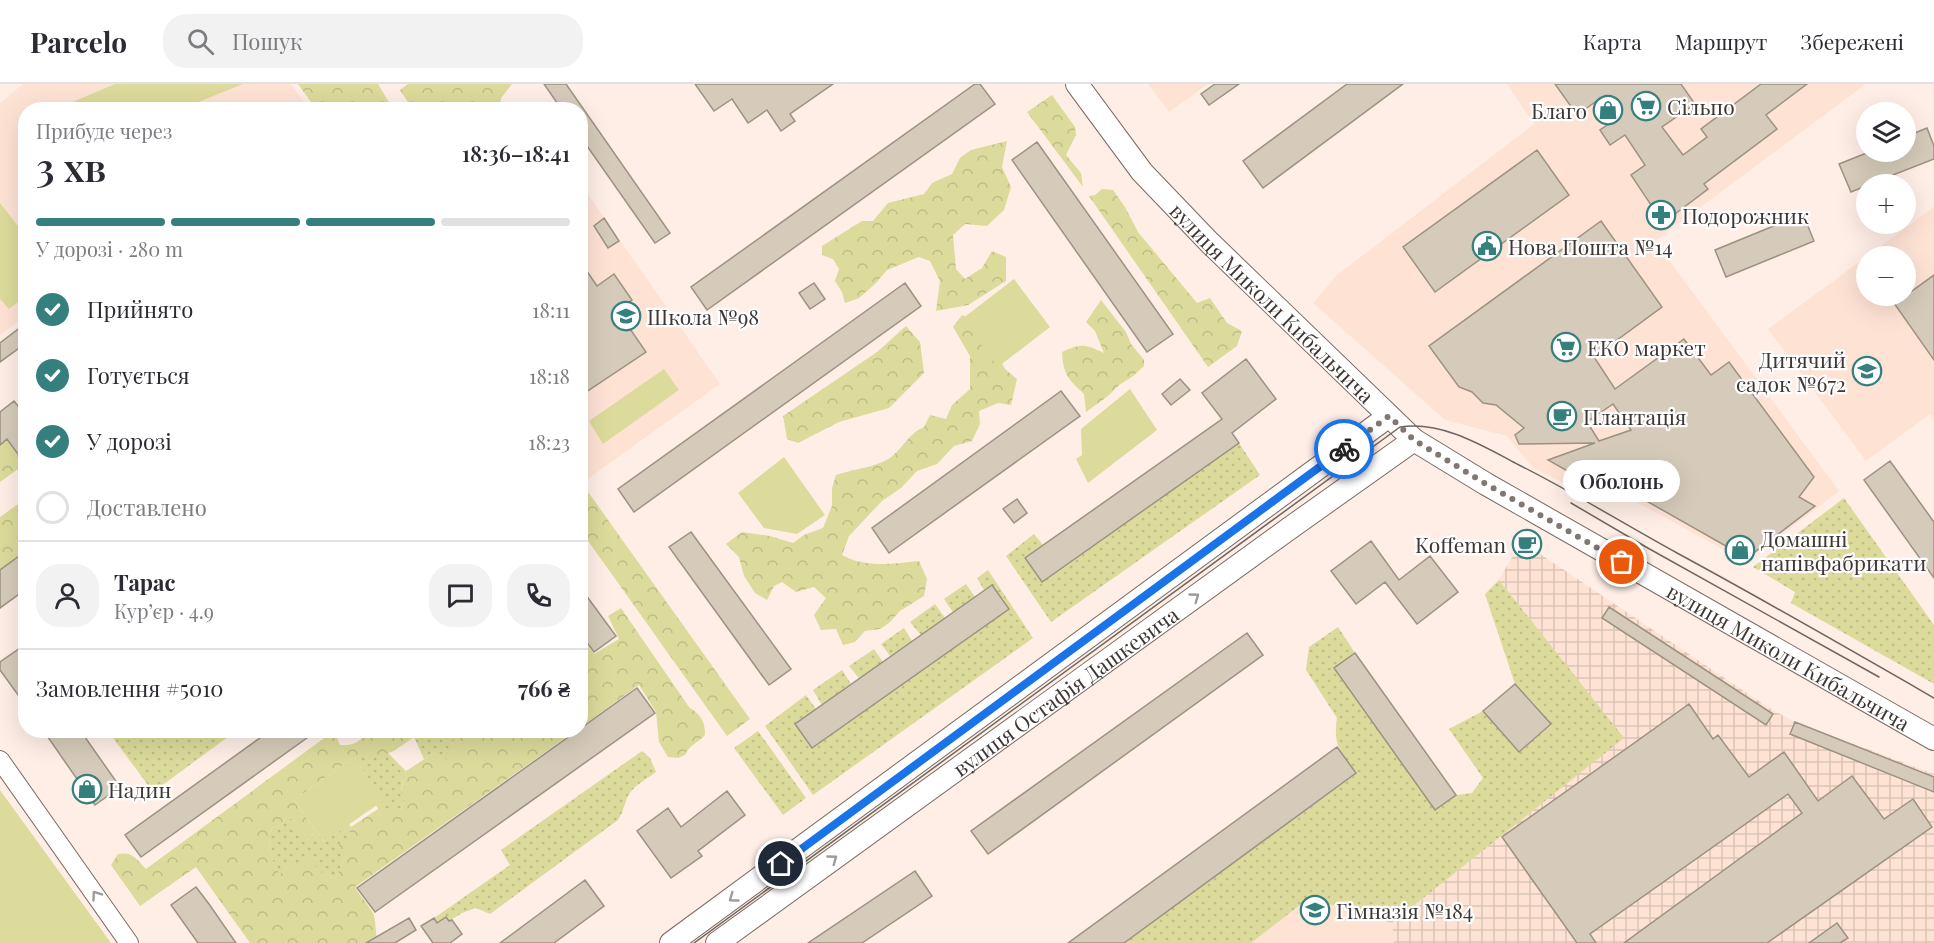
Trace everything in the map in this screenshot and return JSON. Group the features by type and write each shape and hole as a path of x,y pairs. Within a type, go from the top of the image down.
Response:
{"street":[{"name":"вулиця Миколи Кибальчича","path":"1077,84 1158,190 1414,440 1486,484 1934,739"},
{"name":"вулиця Остафія Дашкевича","path":"671,943 1389,416"},
{"name":"вулиця Остафія Дашкевича","path":"717,943 1414,440"},
{"path":"0,760 129,943"}],"shaded area":[{"path":"23,84 291,84 304,102 18,102 18,322 0,335 0,103"},
{"path":"1148,84 1208,84 1169,112"},
{"path":"1507,84 1866,84 1655,241 1839,491 1746,562 1611,488 1601,501 1533,468 1507,436 1445,420 1313,303 1337,275 1534,124"},
{"name":"Школа №98","path":"588,194 720,384 588,477"},
{"name":"Дитячий садок №672","path":"1934,207 1934,419 1930,414 1866,461 1768,329 1856,264 1856,306 1916,306 1916,246 1881,246 1897,234 1916,234 1916,220"},
{"path":"1521,541 1769,708 1795,722 1934,774 1934,943 1394,943 1392,923 1623,738 1499,580"},
{"name":"Гімназія №184","path":"1309,898 1392,923 1394,943 1243,943"}],"green space":[{"path":"115,84 243,84 198,102 75,101"},
{"path":"298,84 378,84 389,102 311,102"},
{"path":"408,84 512,84 501,98 501,102 408,102 400,90"},
{"path":"1052,95 1075,127 1076,135 1066,155 1081,173 1083,187 1027,112"},
{"path":"1007,141 1002,167 1011,187 1004,210 987,226 965,224 953,235 956,269 965,279 982,268 992,251 1006,257 1006,281 968,305 936,311 940,281 930,261 919,257 887,270 859,298 845,303 842,292 835,281 839,269 833,259 822,255 822,246 862,221 873,221 888,203 924,194 932,183 952,174 960,158 971,150"},
{"path":"1102,189 1113,190 1138,232 1197,303 1210,298 1227,323 1242,331 1237,346 1208,367 1089,196 1095,195"},
{"path":"0,203 18,226 18,302 9,309 0,299"},
{"path":"1014,279 1050,327 998,367 962,319"},
{"path":"1101,300 1126,332 1131,344 1144,360 1144,366 1086,412 1084,394 1067,376 1062,352 1083,346 1104,353 1095,331 1086,322"},
{"path":"962,315 980,324 1005,369 1017,379 1011,405 998,403 979,411 980,424 972,441 954,446 937,464 917,471 901,488 882,501 849,536 842,555 870,563 919,561 927,579 924,596 900,611 880,629 865,631 855,642 843,645 836,629 821,630 814,615 826,598 814,587 796,592 782,582 774,586 767,600 755,593 744,576 739,557 726,544 742,532 770,536 793,543 804,535 823,528 832,506 832,488 836,475 890,458 914,433 924,427 930,415 946,419 952,405 970,389 970,356 953,327"},
{"path":"906,326 920,342 924,373 889,408 839,422 798,443 787,439 783,416 877,352"},
{"path":"664,369 679,390 603,444 589,421"},
{"path":"1130,389 1157,430 1088,483 1076,459 1082,455 1081,429"},
{"path":"7,439 18,454 18,469 0,482 0,445"},
{"path":"1239,443 1260,475 1051,622 1006,556 1034,534 1043,545 1025,558 1042,582"},
{"path":"784,457 825,515 797,534 764,528 738,493"},
{"path":"588,492 750,719 727,736 588,541"},
{"path":"1844,498 1934,625 1934,684 1791,603 1795,592 1753,567"},
{"path":"18,504 18,556 0,570 0,517"},
{"path":"988,570 1033,638 813,795 765,726 806,695 816,709 795,724 812,748 1009,609 992,585 984,590 977,578"},
{"path":"1499,580 1624,738 1392,923 1309,898 1251,943 1124,943 1356,774 1339,748 1336,735 1337,718 1306,670 1309,647 1338,627 1355,653 1335,668 1435,810 1456,795 1472,793 1483,778 1449,729 1483,711 1519,752 1551,725 1515,684 1485,594"},
{"path":"966,584 975,597 953,612 944,599"},
{"path":"935,604 945,618 921,635 910,622"},
{"path":"621,608 689,707 703,722 705,735 689,748 685,755 678,758 668,757 659,742 656,712 639,685 588,722 588,646 594,654 619,639 608,616"},
{"path":"904,628 912,641 890,656 881,644"},
{"path":"874,649 883,662 859,678 849,666"},
{"path":"842,670 851,684 822,705 813,690"},
{"path":"758,731 806,798 783,815 734,748"},
{"path":"113,738 226,738 153,792"},
{"path":"324,738 337,738 340,745 349,745 362,738 413,738 394,751 381,756 354,757 294,800 316,831 307,840 299,839 295,821 287,817 281,825 271,828 271,852 280,874 299,862 312,859 320,872 335,879 346,856 337,849 341,841 349,838 351,827 378,809 401,809 405,800 401,791 406,771 434,753 446,764 449,750 455,739 565,738 355,887 373,913 379,943 250,943 196,867 140,906 111,865 118,854 123,853 134,857 146,869"},
{"path":"414,738 457,738 452,742 446,765 434,753 424,759"},
{"path":"642,751 650,758 656,772 629,794 618,820 490,914 476,908 449,921 446,917 437,923 434,918 510,865 501,850"},
{"path":"388,753 406,771 401,790 405,800 401,809 378,809 376,805 383,800 354,757"},
{"path":"354,757 384,800 324,842 294,800"},
{"path":"0,790 111,943 0,943"},
{"path":"287,817 295,821 307,840 316,831 324,842 349,824 351,827 346,856 335,879 322,874 315,867 280,874 272,858 270,834 271,828 281,825"}],"building":[{"path":"544,84 566,84 579,102 556,102"},
{"path":"695,84 833,84 790,114 795,121 781,131 767,110 748,123 732,99 714,111"},
{"path":"975,84 980,84 995,104 707,310 691,287"},
{"path":"1215,84 1239,84 1209,105 1201,94"},
{"path":"1347,84 1403,84 1263,188 1243,161"},
{"path":"1555,84 1681,84 1695,104 1662,127 1683,155 1707,137 1701,129 1761,84 1807,84 1766,115 1777,129 1704,184 1708,189 1663,223 1631,175 1645,165 1625,135 1610,145 1600,130 1613,121 1598,100 1577,115"},
{"path":"588,116 670,233 655,243 588,147"},
{"path":"1927,128 1934,146 1934,159 1896,174 1856,174 1856,190 1851,192 1839,164 1856,157 1856,162 1916,162 1916,132"},
{"path":"1037,142 1173,334 1147,352 1012,160"},
{"path":"1537,150 1569,195 1435,292 1403,247"},
{"path":"1803,214 1814,241 1726,277 1715,250"},
{"path":"604,218 619,241 608,248 594,226"},
{"path":"1601,221 1662,307 1594,357 1615,389 1684,339 1711,375 1729,362 1814,477 1799,497 1815,506 1747,558 1606,478 1599,489 1548,460 1595,443 1519,444 1515,435 1524,428 1496,405 1483,403 1472,392 1459,387 1429,346","holes":["1613,404 1631,430 1599,441 1587,422"]},
{"path":"588,273 597,286 614,274 632,300 617,310 646,352 588,391"},
{"path":"1934,275 1934,360 1896,306 1916,306 1916,288"},
{"path":"814,283 825,299 810,309 799,293"},
{"path":"905,283 921,306 634,512 618,489"},
{"path":"18,329 18,349 0,362 0,343"},
{"path":"1246,359 1276,399 1232,433 1239,443 1042,582 1025,558 1222,419 1202,393"},
{"path":"1180,379 1190,390 1171,405 1162,394"},
{"path":"1061,391 1080,416 889,553 872,528"},
{"path":"14,401 18,406 18,454 7,439 0,445 0,412"},
{"path":"1890,461 1934,522 1934,578 1864,480"},
{"path":"1017,499 1027,513 1014,523 1003,509"},
{"path":"691,532 791,669 769,685 669,547"},
{"path":"1371,541 1399,580 1430,556 1458,592 1417,624 1385,582 1356,604 1331,571"},
{"path":"18,557 18,595 0,608 0,570"},
{"path":"992,585 1009,609 812,748 795,724"},
{"path":"588,598 616,636 594,652 588,644"},
{"path":"1609,607 1773,714 1766,725 1602,618"},
{"path":"1247,633 1263,655 988,854 971,831"},
{"path":"18,650 18,695 0,670 0,662"},
{"path":"1355,653 1456,795 1435,810 1334,668"},
{"path":"1515,684 1551,724 1519,752 1483,711"},
{"path":"637,688 655,713 375,912 357,888 567,738 588,738 588,723"},
{"path":"1689,704 1713,739 1718,735 1749,777 1784,752 1818,801 1852,776 1884,819 1913,799 1932,827 1767,943 1624,943 1802,813 1788,794 1590,934 1596,943 1577,943 1502,837"},
{"path":"1795,722 1934,777 1934,792 1790,734"},
{"path":"49,738 86,738 120,787 95,805"},
{"path":"260,738 307,738 141,857 125,835"},
{"path":"1337,747 1356,773 1124,943 1068,943"},
{"path":"727,791 745,815 698,851 702,856 671,878 637,831 668,808 681,827"},
{"path":"915,871 932,896 862,943 808,943"},
{"path":"585,880 604,906 554,943 500,943"},
{"path":"196,887 236,943 198,943 171,905"},
{"path":"446,917 449,921 452,920 462,934 450,943 433,943 421,926 434,918 437,923"},
{"path":"409,918 416,930 395,943 366,943"},
{"path":"1837,923 1848,938 1840,943 1809,943"}],"tram line":[{"path":"694,943 1400,427 1416,426 1447,431 1491,450 1579,497 1934,698"},
{"path":"1571,503 1879,677"}],"way so far":[{"path":"1344,449 1389,416 1414,440 1622,562"}],"place":[{"name":"Сільпо","path":"1646,106"},
{"name":"Благо","path":"1608,110"},
{"name":"Подорожник","path":"1661,215"},
{"name":"Нова Пошта №14","path":"1487,246"},
{"name":"Школа №98","path":"626,316"},
{"name":"ЕКО маркет","path":"1566,347"},
{"name":"Дитячий садок №672","path":"1867,371"},
{"name":"Плантація","path":"1562,416"},
{"name":"Koffeman","path":"1527,544"},
{"name":"Домашні напівфабрикати","path":"1740,550"},
{"name":"Оболонь","path":"1622,562"},
{"name":"Надин","path":"87,789"},
{"name":"Гімназія №184","path":"1315,910"}],"route":[{"path":"781,864 1344,449"}]}
